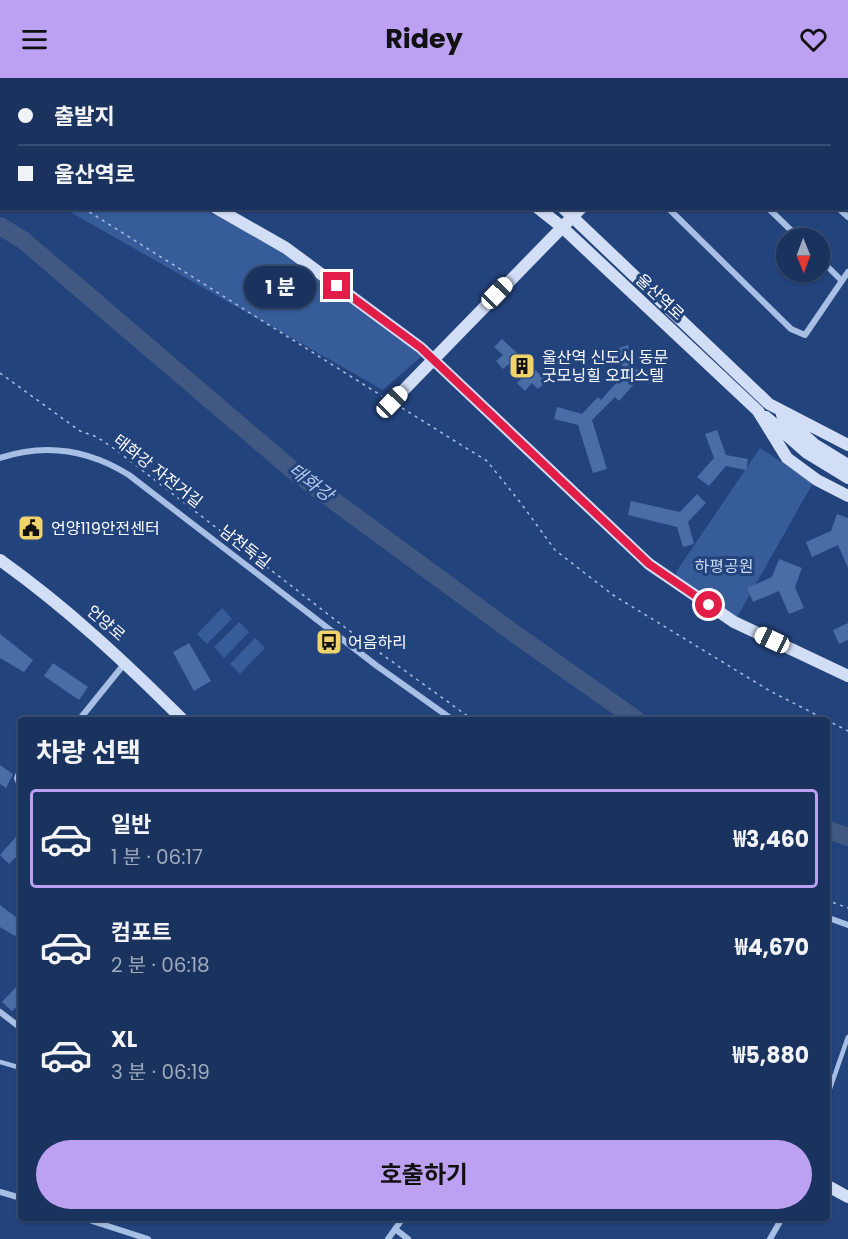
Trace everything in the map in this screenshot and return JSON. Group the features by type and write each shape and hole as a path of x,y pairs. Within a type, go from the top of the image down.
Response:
{"main road":[{"path":"220,210 286,248 421,348 649,564 734,622 848,676"},
{"name":"울산역로","path":"540,210 764,407 814,444 848,465"},
{"path":"392,402 562,228 572,211"},
{"name":"울산역로","path":"572,211 807,453 848,478"},
{"name":"울산역로","path":"764,407 848,445"},
{"name":"울산역로","path":"764,407 786,458 817,480 848,496"},
{"name":"언양로","path":"0,560 40,588 125,662 180,717"},
{"path":"830,1187 848,1197"}],"street":[{"path":"670,210 790,329 805,335 848,272"},
{"path":"770,210 789,228"},
{"path":"830,269 842,280"},
{"name":"남천둑길","path":"0,458 31,450 64,450 111,463 377,666 449,717"},
{"path":"81,717 125,662"},
{"path":"830,918 848,925"},
{"path":"0,1012 18,1026"},
{"path":"0,1192 18,1197"},
{"path":"92,1221 148,1239"},
{"path":"388,1239 401,1221"},
{"path":"770,1239 780,1221"},
{"path":"395,1229 408,1239"}],"lane":[{"path":"830,1089 848,1037"},
{"path":"0,1062 18,1067"}],"path":[{"path":"86,210 357,382 487,461 555,550 614,595 771,691 821,717"},
{"name":"태화강 자전거길","path":"0,373 80,431 97,437 116,450 347,629 469,717"},
{"path":"830,722 848,731"},
{"path":"830,901 848,908"}],"green space":[{"path":"67,210 205,210 284,251 422,356 383,390"},
{"name":"하평공원","path":"760,448 813,483 737,617 680,585 676,572"},
{"path":"222,608 232,619 207,644 197,634"},
{"path":"239,622 249,632 224,658 214,647"},
{"path":"255,638 265,648 240,674 230,664"}],"building":[{"name":"울산역 신도시 동문 굿모닝힐 오피스텔","path":"502,339 547,381 538,389 532,383 525,391 517,383 524,376 510,363 503,369 496,361 503,355 494,347"},
{"path":"628,345 636,369 659,373 657,385 637,381 619,401 615,397 592,420 607,469 593,473 578,425 554,419 557,407 582,414 598,397 601,400 625,373 616,349"},
{"path":"717,430 726,455 748,459 746,470 726,466 709,486 697,477 714,458 705,434"},
{"path":"697,494 706,503 688,522 694,544 683,547 677,527 628,515 631,501 680,512"},
{"path":"837,514 848,518 848,568 838,545 812,557 806,542 831,531"},
{"path":"779,559 802,568 795,587 804,608 789,614 779,591 753,602 747,588 772,577"},
{"path":"848,623 848,640 839,644 833,630"},
{"path":"0,634 33,660 24,672 0,658"},
{"path":"189,643 211,681 194,691 173,652"},
{"path":"53,663 88,687 79,700 44,676"},
{"path":"0,765 13,774 6,788 0,784"},
{"path":"18,834 18,855 9,864 0,855"},
{"path":"0,905 18,919 18,932 15,936 0,927"},
{"path":"18,985 18,1005 12,1011 2,1002"}],"waterway":[{"name":"태화강","path":"0,226 23,240 296,473 515,634 633,717"},
{"name":"태화강","path":"830,830 848,837"}],"place":[{"name":"울산역 신도시 동문 굿모닝힐 오피스텔","path":"522,366"},
{"name":"언양119안전센터","path":"31,528"},
{"name":"어음하리","path":"329,642"}],"route":[{"path":"337,286 421,348 649,564 709,605"}]}
